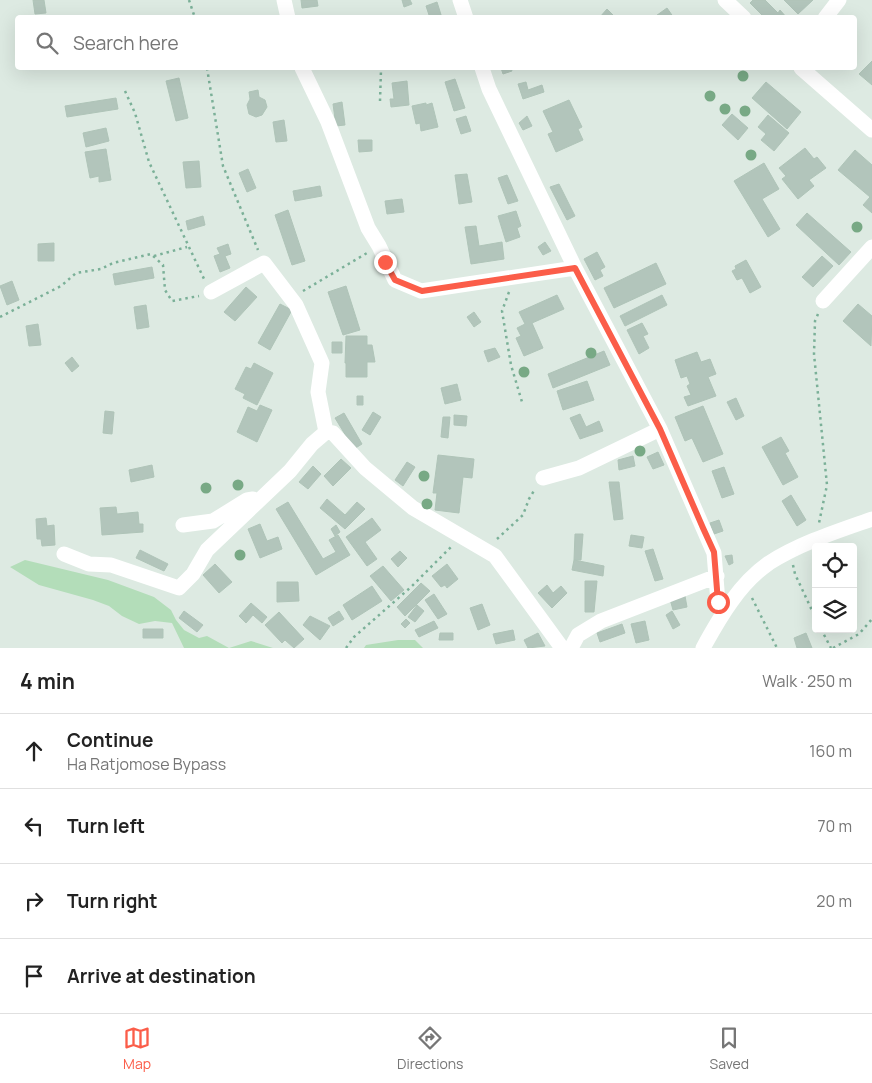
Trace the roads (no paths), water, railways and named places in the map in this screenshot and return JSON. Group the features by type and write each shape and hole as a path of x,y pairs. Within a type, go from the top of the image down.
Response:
{"street":[{"path":"284,0 287,15"},
{"path":"460,0 465,15"},
{"path":"725,0 741,15"},
{"path":"826,15 839,0"},
{"path":"303,70 328,122 368,228 380,246 395,280 422,291 575,268"},
{"path":"483,70 488,89 575,268 660,429 714,552 718,602 723,612"},
{"path":"803,70 872,130"},
{"path":"823,301 872,246"},
{"path":"211,292 264,262 291,299 322,363 318,392 326,432"},
{"path":"543,478 579,468 660,429"},
{"path":"64,554 89,564 111,565 180,588 194,574 207,550 260,497 290,471 312,444 326,432 333,433 365,468 413,508 495,556 562,648"},
{"path":"183,525 213,521 247,500 260,497"},
{"path":"702,648 723,612 746,584 768,564 791,551 872,518"},
{"path":"571,648 578,635 601,621 717,576"}]}
